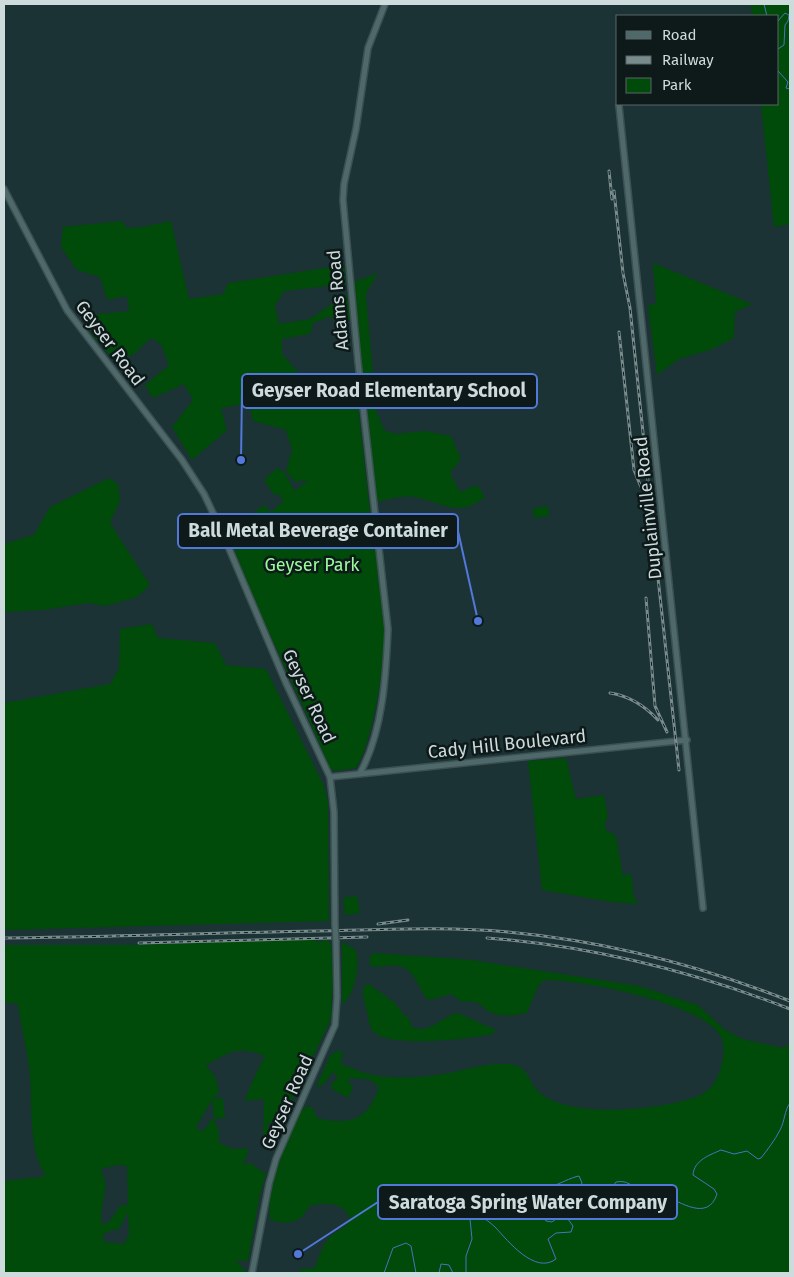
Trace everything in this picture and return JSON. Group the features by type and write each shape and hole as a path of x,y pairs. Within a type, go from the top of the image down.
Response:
{"street":[{"name":"Adams Road","path":"360,773 368,756 378,718 388,628 358,362 343,190 356,129 368,48 385,4"},
{"name":"Duplainville Road","path":"619,106 687,740 703,908"},
{"name":"Geyser Road","path":"4,189 67,310 182,460 204,494 330,777 334,822 337,997 335,1025 276,1159 269,1184 252,1273"},
{"name":"Cady Hill Boulevard","path":"330,777 687,740"}],"green space":[{"path":"751,4 790,4 790,224 774,227 761,105 779,105 779,15 752,15"},
{"name":"Geyser Park","path":"122,221 127,228 171,221 189,299 223,294 228,283 344,265 346,284 284,291 275,306 279,324 310,319 347,294 351,320 328,317 313,323 310,334 282,339 282,354 305,380 355,380 371,520 368,522 374,535 383,603 384,626 381,678 373,721 368,740 356,768 336,771 330,769 251,591 228,531 264,505 271,512 285,500 283,501 279,494 274,495 264,480 277,468 284,472 295,491 308,480 295,482 286,471 292,450 286,430 253,421 249,403 221,408 227,430 192,460 172,427 193,400 184,384 153,398 145,385 169,365 161,344 151,338 134,354 115,362 90,332 98,314 129,311 127,296 107,300 100,277 77,270 61,247 63,227"},
{"path":"653,263 752,304 735,312 734,338 713,349 679,359 657,375 648,306 656,303"},
{"path":"378,273 366,294 376,410 384,430 395,434 425,431 451,436 461,459 450,473 460,492 477,485 485,497 475,504 458,508 414,497 400,497 375,502 354,282"},
{"path":"109,478 118,484 120,500 110,523 150,585 137,597 106,606 87,603 44,610 4,612 4,544 34,535 50,507"},
{"path":"548,506 549,516 534,518 533,508"},
{"path":"152,624 158,638 215,643 226,665 266,669 324,786 328,803 329,921 4,930 4,703 110,684 119,668 120,629"},
{"path":"566,758 576,799 604,795 608,817 605,822 606,830 616,836 623,876 630,873 634,895 638,904 611,902 542,890 528,761"},
{"path":"357,896 360,913 345,915 343,898"},
{"path":"315,939 318,943 326,939 331,944 333,978 331,1019 284,1121 268,1123 268,1136 265,1142 263,1138 264,1099 245,1101 265,1056 241,1051 229,1054 206,1065 216,1078 219,1093 213,1099 223,1098 225,1118 214,1119 219,1131 219,1143 233,1149 247,1148 248,1153 243,1164 250,1163 266,1174 260,1194 248,1261 236,1260 247,1273 4,1273 4,1181 42,1177 45,1174 35,1151 29,1066 18,1005 4,1003 4,945 133,945","holes":["212,1100 214,1119 211,1120 203,1131 198,1130 197,1125","117,1165 127,1166 128,1206 123,1204 112,1219 102,1225 101,1214 106,1185 101,1169","128,1212 129,1234 124,1244 104,1242 103,1235 109,1231 119,1229"]},
{"path":"342,942 355,949 358,962 356,979 350,995 342,1004"},
{"path":"374,953 472,960 639,986 698,1005 724,1029 742,1039 783,1048 790,1044 790,1273 297,1273 302,1269 315,1268 326,1242 346,1225 350,1219 344,1209 339,1206 321,1204 310,1206 296,1221 281,1223 270,1219 271,1191 291,1133 304,1107 312,1107 317,1118 338,1121 356,1118 369,1108 379,1087 369,1079 350,1078 348,1080 353,1088 348,1098 332,1089 331,1085 338,1077 333,1072 323,1085 316,1087 330,1056 336,1051 343,1052 341,1064 343,1065 373,1075 391,1077 436,1075 498,1064 515,1065 524,1071 541,1094 556,1102 574,1107 617,1110 661,1106 696,1097 714,1084 722,1063 724,1052 719,1034 707,1023 688,1012 664,1003 611,989 545,980 538,986 527,1013 499,1015 490,1012 475,1002 462,1002 451,994 430,1000 426,998 412,974 402,967 395,965 374,967 370,965 369,958"},
{"path":"369,984 395,1003 404,1015 409,1018 412,1027 418,1029 430,1027 458,1013 496,1030 493,1034 450,1040 414,1041 384,1038 375,1033 369,1023 363,993 364,986"}],"waterway":[{"path":"764,4 767,15"},
{"path":"779,20 785,13 789,15 785,25 784,45 779,48"},
{"path":"779,72 788,82 786,88 790,89"},
{"path":"466,1273 466,1256 472,1239 470,1219 474,1214 478,1214 490,1222 515,1248 531,1260 539,1263 548,1263 556,1259 548,1239 556,1233 571,1232 573,1226 565,1215 561,1215 552,1222 546,1221 541,1209 543,1195 548,1188 579,1176 582,1183 575,1197 581,1202 602,1201 616,1182 623,1182 664,1195 693,1208 707,1207 713,1202 717,1194 714,1189 693,1175 696,1165 703,1159 721,1150 734,1154 747,1151 758,1159 761,1158 780,1130 790,1103"},
{"path":"384,1273 393,1248 406,1243 411,1246 416,1273"},
{"path":"439,1273 441,1264 449,1265 453,1273"}],"railway":[{"path":"609,171 612,199"},
{"path":"614,191 623,273 630,308 650,500"},
{"path":"619,332 634,470 645,497 652,523 679,770"},
{"path":"646,598 655,706 667,732"},
{"path":"610,693 637,702 658,720"},
{"path":"378,924 408,920"},
{"path":"4,938 412,929 484,930 544,936 651,956 721,976 790,1001"},
{"path":"139,943 367,937"},
{"path":"487,938 565,947 641,962 716,983 790,1009"}],"place":[{"name":"Geyser Road Elementary School","path":"241,460"},
{"name":"Ball Metal Beverage Container","path":"478,621"},
{"name":"Saratoga Spring Water Company","path":"298,1254"}]}
